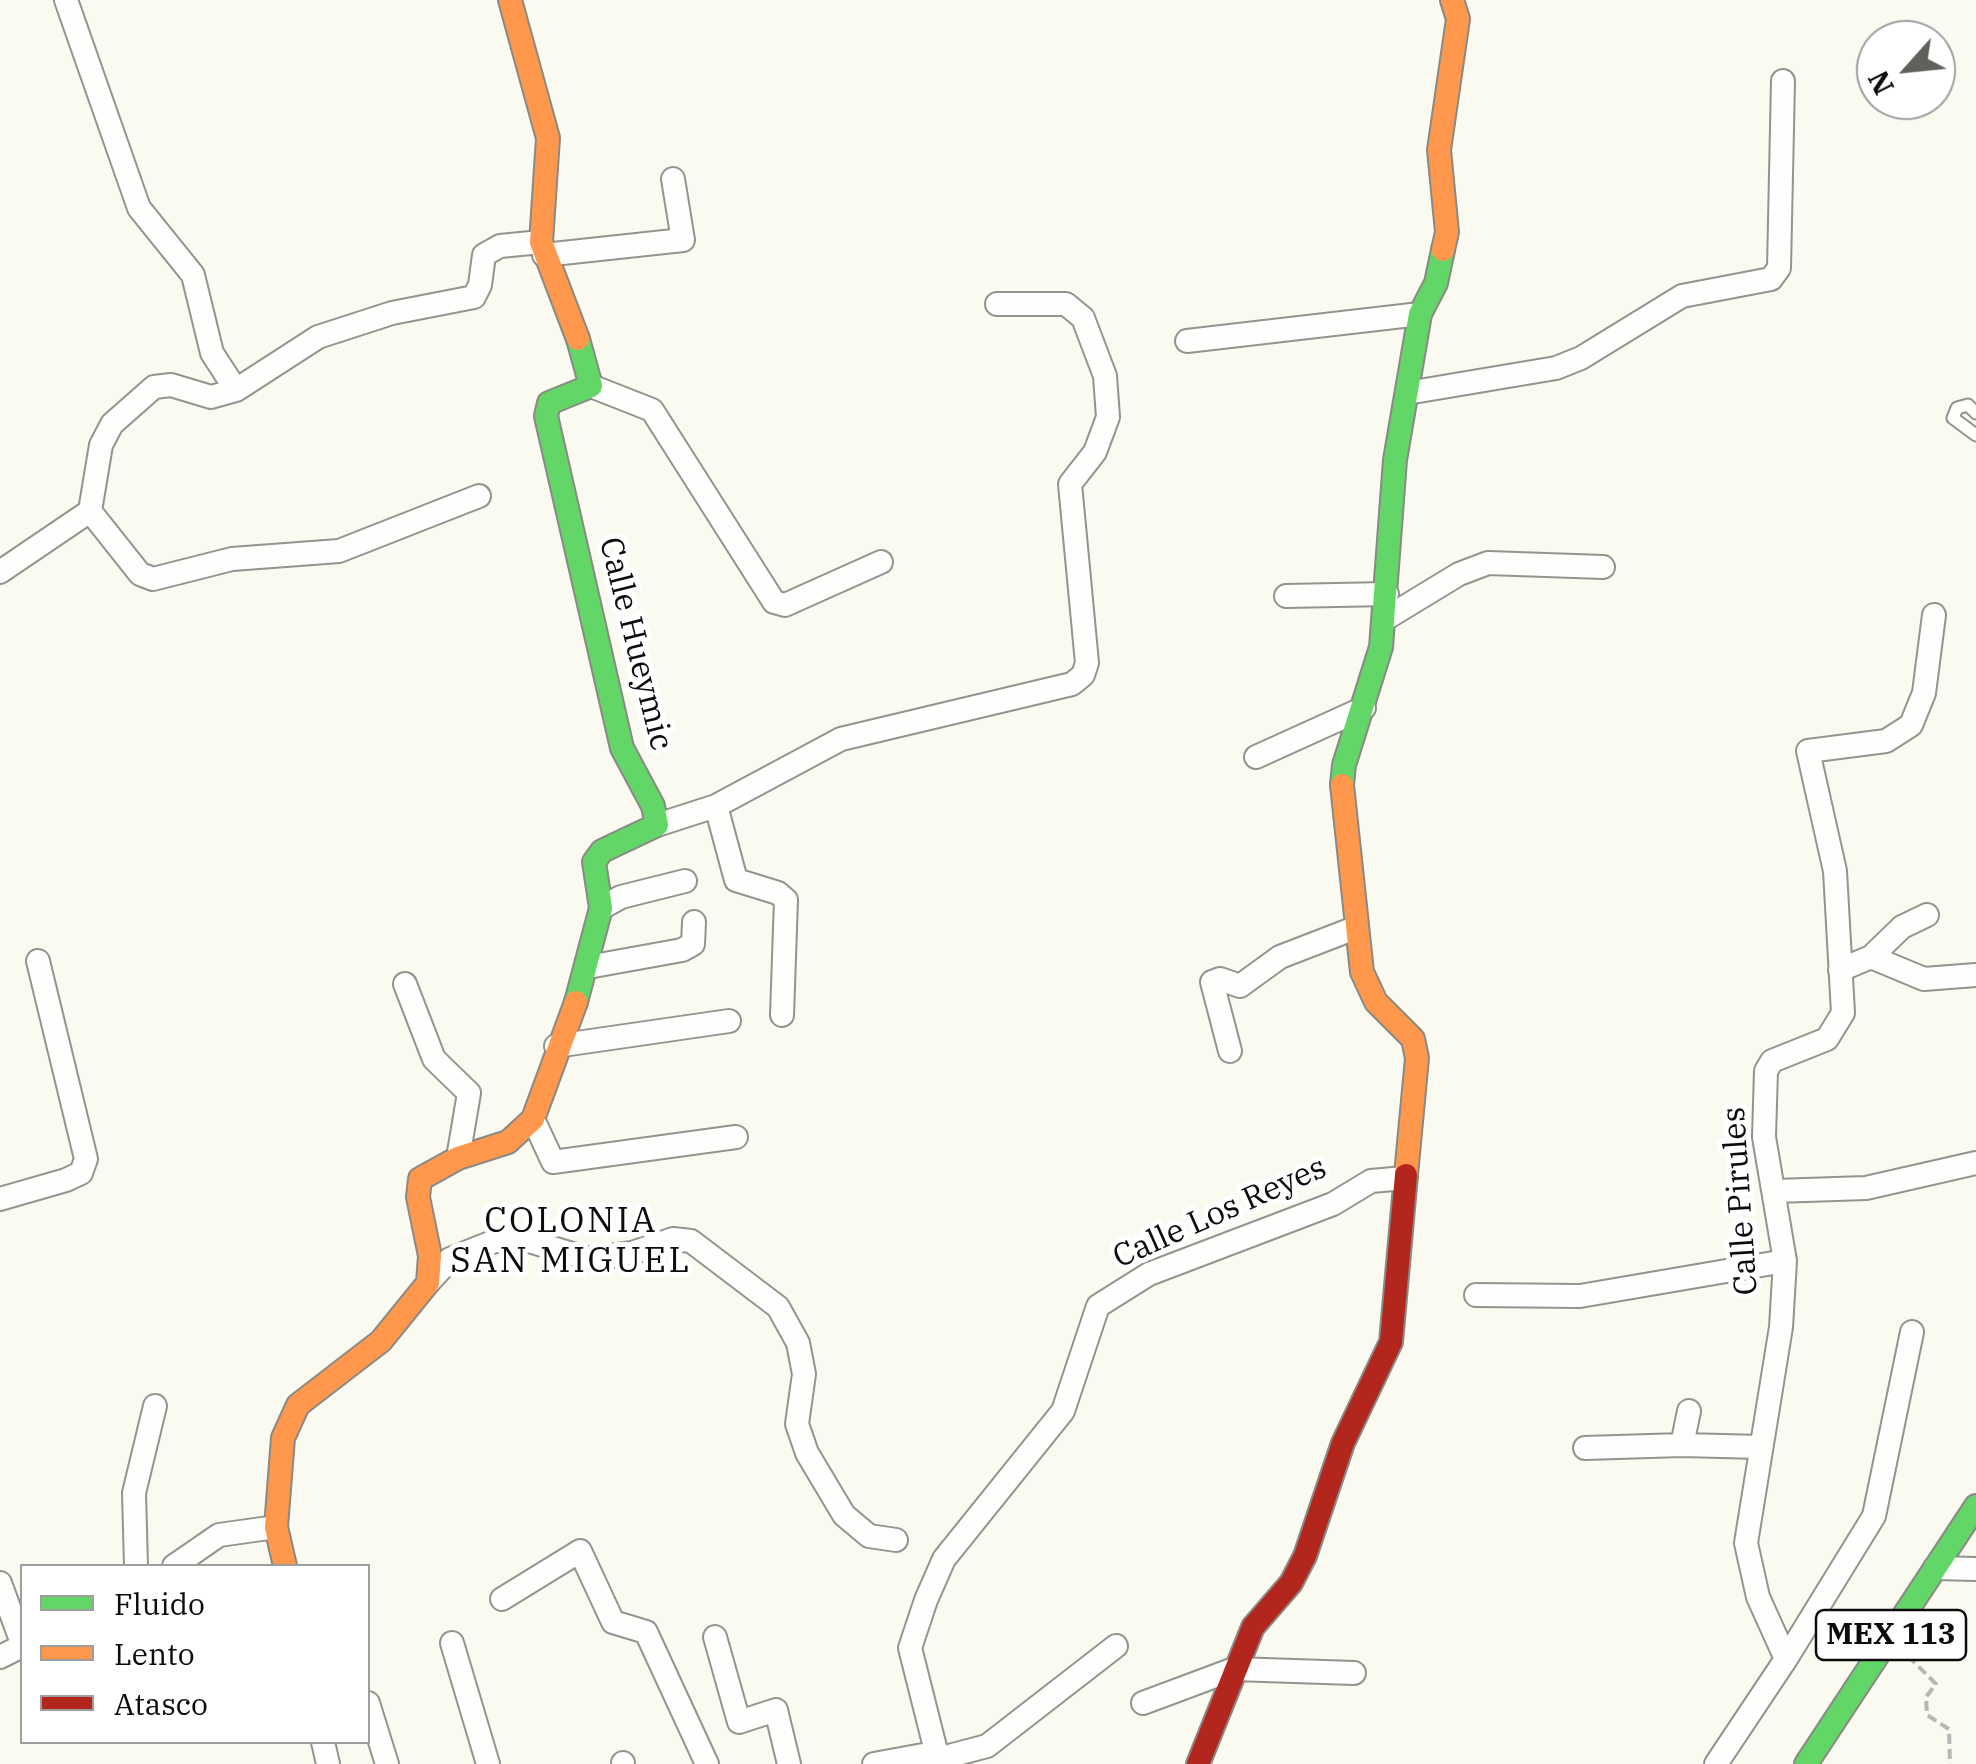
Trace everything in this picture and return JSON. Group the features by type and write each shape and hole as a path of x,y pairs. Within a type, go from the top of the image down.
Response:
{"street":[{"path":"66,0 138,208 192,275 212,353 236,390"},
{"path":"510,0 548,138 542,248 578,338 591,386 652,410 774,602 785,605 881,562"},
{"path":"1198,1764 1252,1627 1291,1583 1306,1556 1343,1443 1385,1362 1391,1342 1417,1058 1413,1040 1376,1002 1362,972 1342,790 1344,764 1364,708 1386,619 1395,460 1420,314 1436,282 1448,232 1439,150 1458,19 1452,0"},
{"path":"1406,393 1556,368 1581,358 1682,296 1771,279 1779,268 1783,82"},
{"path":"0,572 90,511 101,445 112,424 154,387 171,385 211,396 236,390 318,337 392,313 474,297 480,285 484,255 500,246 542,248 682,240 673,178"},
{"path":"428,1283 430,1256 418,1197 420,1179 458,1158 508,1142 533,1119 556,1046 588,967 601,908 594,862 602,851 658,825 716,806 841,739 1072,684 1083,675 1087,663 1070,484 1095,452 1108,417 1105,376 1083,318 1066,304 997,304"},
{"path":"1187,341 1420,314"},
{"name":"Calle Hueymic","path":"591,386 549,403 546,416 622,748 654,806 658,825"},
{"path":"90,511 140,574 153,580 232,559 340,551 479,496"},
{"path":"1386,619 1426,592 1488,563 1603,566"},
{"path":"1286,596 1387,594"},
{"name":"Calle Pirules","path":"1786,1659 1758,1597 1746,1542 1782,1326 1785,1262 1764,1137 1766,1071 1772,1061 1826,1039 1842,1013 1834,871 1808,750 1886,741 1911,725 1924,694 1934,615"},
{"path":"1256,757 1364,708"},
{"path":"716,806 736,880 778,893 786,900 782,1015"},
{"path":"601,908 620,897 685,881"},
{"path":"1840,970 1871,956 1902,927 1927,915"},
{"path":"588,967 682,950 693,944 694,922"},
{"path":"1230,1052 1212,982 1220,979 1240,986 1280,956 1355,928"},
{"path":"1871,956 1924,979 1976,976"},
{"path":"0,1200 81,1173 86,1159 38,961"},
{"path":"405,984 434,1058 470,1094 458,1158"},
{"path":"556,1046 729,1021"},
{"path":"533,1119 553,1162 736,1137"},
{"path":"1775,1191 1866,1188 1976,1163"},
{"name":"Calle Los Reyes","path":"939,1762 910,1648 926,1600 944,1559 1063,1411 1098,1306 1148,1274 1333,1204 1371,1182 1405,1178"},
{"path":"285,1564 276,1527 282,1438 298,1406 382,1341 450,1259 495,1240 528,1241 589,1259 632,1253 672,1240 691,1241 778,1307 798,1343 804,1374 798,1424 807,1453 844,1516 870,1536 896,1540"},
{"path":"1476,1295 1580,1296 1785,1262"},
{"path":"1716,1764 1874,1516 1912,1332"},
{"path":"136,1564 134,1493 155,1406"},
{"path":"1682,1445 1688,1411"},
{"path":"1585,1448 1762,1447"},
{"name":"MEX 113","path":"1806,1764 1976,1506"},
{"path":"177,1564 219,1535 276,1527"},
{"path":"502,1599 580,1550 613,1622 646,1632 707,1764"},
{"path":"1935,1568 1976,1570"},
{"path":"0,1584 20,1639"},
{"path":"715,1636 738,1722 776,1710 789,1764"},
{"path":"452,1644 488,1764"},
{"path":"874,1764 922,1755 939,1762 987,1746 1116,1646"},
{"path":"1143,1703 1234,1669 1354,1673"},
{"path":"370,1709 387,1764"}],"lane":[{"path":"1976,413 1968,405 1958,408 1954,418 1976,435"}],"path":[{"path":"1888,1640 1936,1684 1926,1697 1927,1715 1949,1729 1950,1764"}],"traffic: fast":[{"path":"1342,785 1344,765 1381,647 1395,460 1420,314 1436,283 1443,250"},
{"path":"576,1002 601,908 594,862 602,851 657,825 653,806 622,748 546,416 549,403 591,386 578,339"},
{"path":"1806,1764 1976,1506"}],"traffic: slow":[{"path":"510,0 548,138 541,242 578,339"},
{"path":"1443,250 1447,232 1439,150 1458,19 1452,0"},
{"path":"1342,785 1362,972 1376,1002 1413,1039 1417,1058 1406,1175"},
{"path":"285,1564 276,1527 283,1438 298,1405 381,1341 428,1283 430,1256 418,1197 420,1179 458,1158 508,1142 533,1119 576,1002"}],"traffic: jam":[{"path":"1198,1764 1253,1627 1291,1583 1305,1556 1343,1443 1391,1342 1406,1175"}],"district":[{"name":"COLONIA SAN MIGUEL","path":"571,1242"}]}
